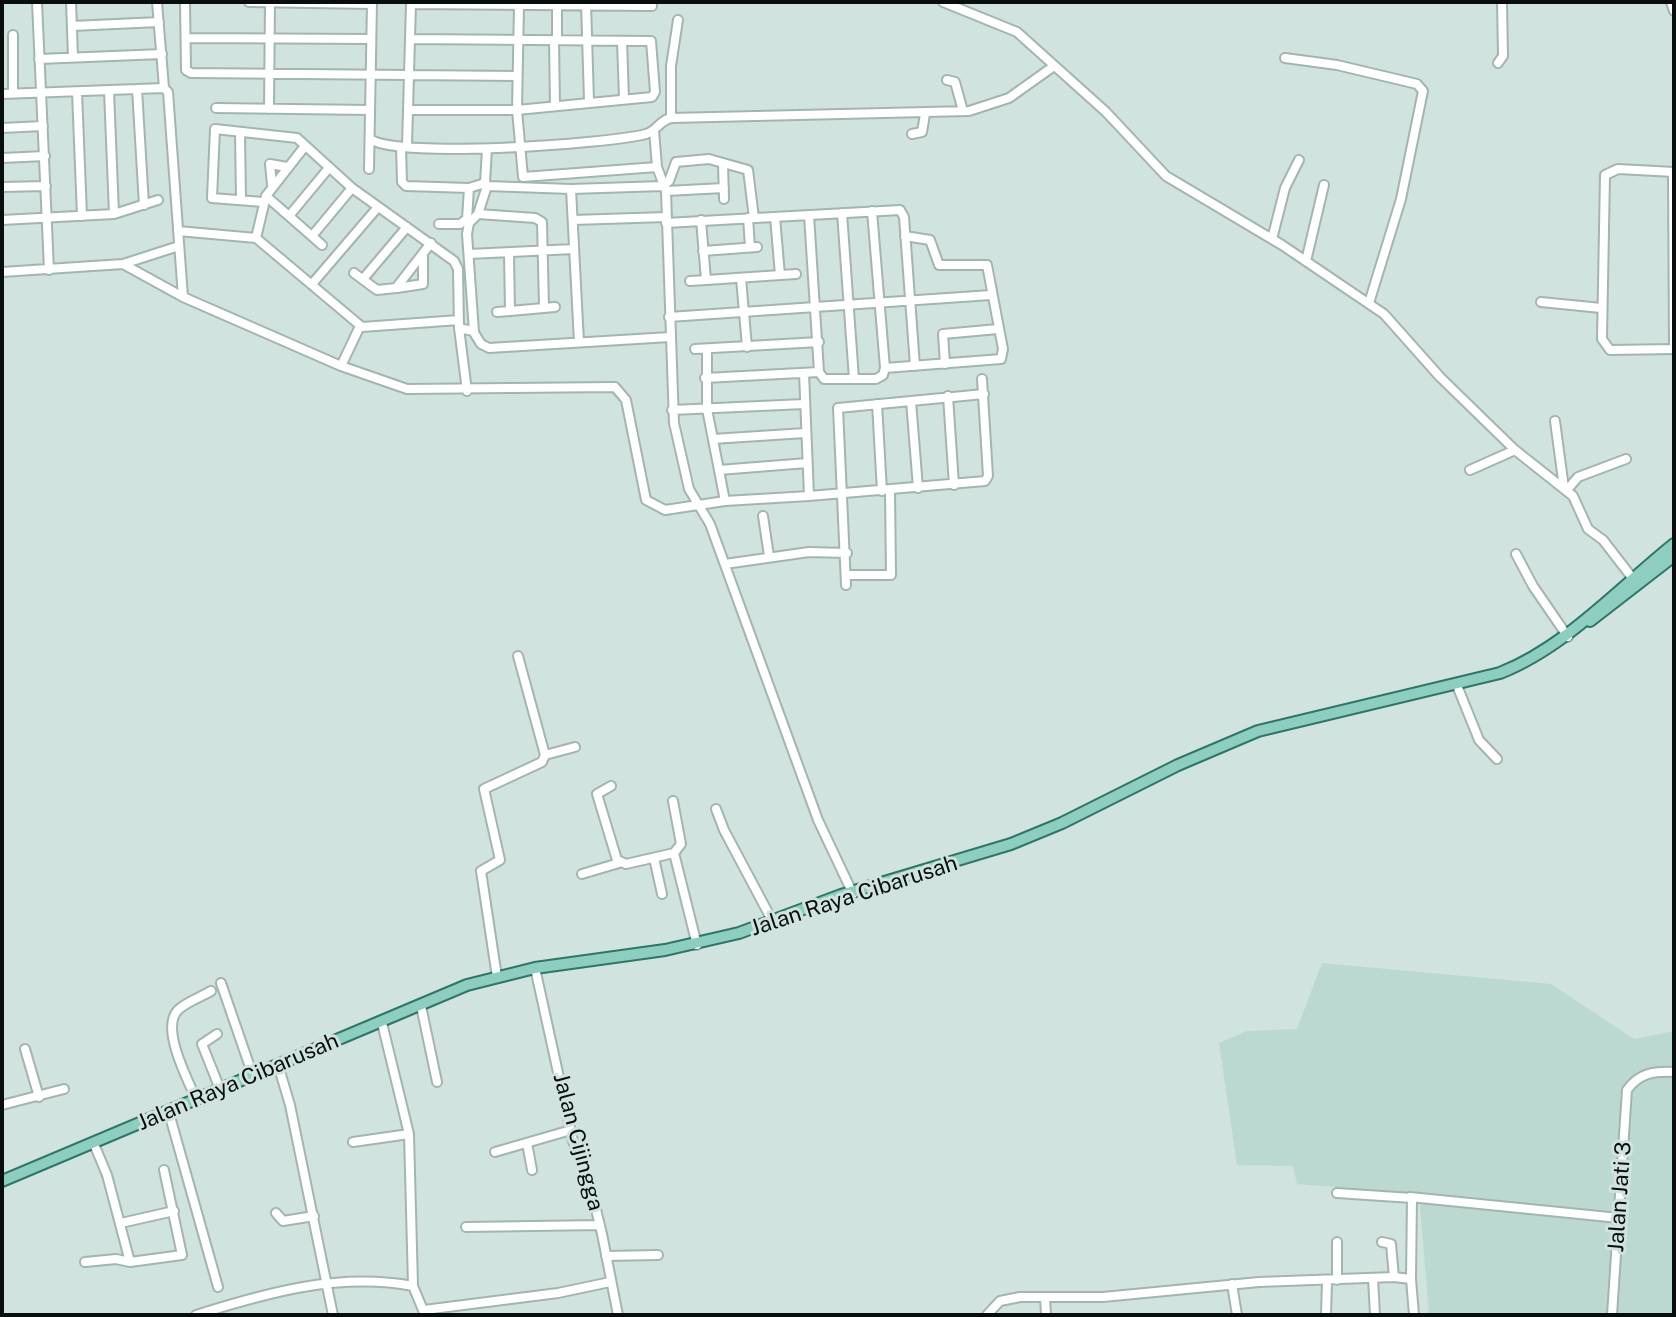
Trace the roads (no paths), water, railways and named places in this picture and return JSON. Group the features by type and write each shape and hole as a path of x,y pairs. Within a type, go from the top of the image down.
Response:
{"main road":[{"name":"Jalan Raya Cibarusah","path":"847,895 968,862 1031,839 1180,767 1260,734 1458,688 1527,665 1635,581 1674,544"},
{"name":"Jalan Raya Cibarusah","path":"1635,581 1674,556"},
{"name":"Jalan Raya Cibarusah","path":"2,1182 453,989 535,969 697,945 773,922 847,895 1011,844 1258,731 1500,673 1531,660 1567,636"},
{"name":"Jalan Raya Cibarusah","path":"2,1182 468,987 535,969 698,947 774,924 824,903"}],"street":[{"path":"37,2 49,270"},
{"path":"71,2 73,57"},
{"path":"157,2 164,88 171,97 183,297"},
{"path":"185,2 188,72 517,76"},
{"path":"249,2 372,3 369,169"},
{"path":"269,109 270,2"},
{"path":"943,2 1017,32 1106,112 1166,176 1272,239 1369,303 1515,450 1565,489"},
{"path":"1498,63 1503,56 1502,2"},
{"path":"1671,2 1674,11"},
{"path":"487,149 485,183 469,188 406,186 402,182 411,3 652,6"},
{"path":"586,4 590,40 589,101"},
{"path":"513,5 518,40 520,172 526,178 657,167"},
{"path":"555,106 557,6"},
{"path":"671,118 671,66 678,20"},
{"path":"72,26 159,22"},
{"path":"13,35 13,93"},
{"path":"186,38 371,39"},
{"path":"408,110 517,110 654,95 654,45 651,41 411,39"},
{"path":"622,41 624,99"},
{"path":"39,59 162,54"},
{"path":"1285,58 1351,68 1417,84 1423,91 1401,198 1369,303"},
{"path":"370,139 382,146 487,149 654,130 661,122 671,118 963,111 1003,101 1054,66"},
{"path":"947,80 955,82 963,111"},
{"path":"2,94 164,88"},
{"path":"137,89 144,205"},
{"path":"109,91 114,214"},
{"path":"77,92 82,216"},
{"path":"216,108 370,110"},
{"path":"912,134 923,131 925,114"},
{"path":"2,128 43,126"},
{"path":"212,198 212,131 217,128 240,133 287,135 305,146 352,188 456,264 467,391"},
{"path":"654,130 657,167 664,188 672,410 690,506 708,519 847,895"},
{"path":"240,133 241,199"},
{"path":"256,238 264,199 305,146"},
{"path":"2,158 45,156"},
{"path":"664,188 679,161 709,159 748,170 754,247 703,251"},
{"path":"1272,239 1285,188 1299,160"},
{"path":"723,163 724,199"},
{"path":"272,186 270,164 287,167"},
{"path":"289,216 328,169"},
{"path":"1618,169 1674,172 1674,349 1605,348 1601,308 1605,175 1618,169"},
{"path":"1306,261 1324,185"},
{"path":"2,187 46,186"},
{"path":"670,337 489,348 481,344 474,332 468,226 478,214 489,186 724,188"},
{"path":"312,236 352,188"},
{"path":"439,224 465,221 469,188"},
{"path":"571,189 579,342"},
{"path":"201,197 264,199 322,245"},
{"path":"2,220 114,214 158,200"},
{"path":"312,284 378,207"},
{"path":"573,220 701,220 900,210 904,217 915,366"},
{"path":"809,215 819,372 824,379 854,379 881,377 885,368 872,211"},
{"path":"842,213 854,379"},
{"path":"478,214 539,219 544,308"},
{"path":"775,217 780,275"},
{"path":"701,220 706,280"},
{"path":"363,279 407,227"},
{"path":"178,231 256,238 360,326 459,324 474,332"},
{"path":"885,368 1001,359 1003,349 986,263 939,265 930,240 905,236"},
{"path":"396,288 431,243"},
{"path":"2,272 123,264 179,246"},
{"path":"469,254 574,249"},
{"path":"509,253 510,311"},
{"path":"354,273 377,290 423,284 423,257"},
{"path":"123,264 183,297 341,366 407,389 467,391 615,387 626,400 646,500 665,510 725,501 980,483 988,476 982,379"},
{"path":"690,281 796,274"},
{"path":"741,278 747,347"},
{"path":"669,317 991,295"},
{"path":"1541,302 1601,308"},
{"path":"497,312 555,307"},
{"path":"341,366 360,326"},
{"path":"945,364 943,334 998,329"},
{"path":"695,349 819,342"},
{"path":"707,350 707,409 725,501"},
{"path":"705,378 819,372"},
{"path":"804,373 809,496"},
{"path":"877,404 891,575 846,580 838,408 948,396 984,394"},
{"path":"948,396 954,485"},
{"path":"911,401 918,488"},
{"path":"672,410 804,404"},
{"path":"1555,421 1565,489 1588,529 1603,540 1635,581"},
{"path":"713,439 805,433"},
{"path":"1470,470 1515,450"},
{"path":"1565,489 1578,477 1626,459"},
{"path":"719,470 807,463"},
{"path":"763,516 769,556"},
{"path":"725,564 769,556 847,553"},
{"path":"1516,554 1567,636"},
{"path":"497,977 481,871 500,860 484,789 542,762 545,755 518,656"},
{"path":"1458,688 1479,740 1497,759"},
{"path":"545,755 575,747"},
{"path":"611,786 597,794 619,863"},
{"path":"582,874 619,863 674,853 681,844 673,801"},
{"path":"716,809 720,823 773,922"},
{"path":"674,853 697,945"},
{"path":"654,858 662,894"},
{"name":"Jalan Cijingga","path":"535,969 571,1130 600,1225 618,1315"},
{"path":"221,983 253,1076"},
{"path":"196,1099 173,1040 173,1018 181,1007 211,991"},
{"path":"421,1006 437,1082"},
{"path":"382,1023 409,1134 413,1286 425,1312 558,1293 610,1282"},
{"path":"217,1034 202,1044 220,1089"},
{"path":"25,1049 39,1097"},
{"path":"279,1068 290,1105 333,1315"},
{"name":"Jalan Jati 3","path":"1612,1315 1627,1090 1634,1081 1647,1074 1674,1072"},
{"path":"2,1105 64,1089"},
{"path":"174,1110 218,1287"},
{"path":"495,1152 571,1130"},
{"path":"353,1142 409,1134"},
{"path":"527,1143 532,1170"},
{"path":"94,1144 121,1223 130,1262"},
{"path":"85,1262 116,1259 130,1262 182,1255 164,1170"},
{"path":"1337,1193 1410,1197 1619,1218"},
{"path":"1410,1197 1414,1315"},
{"path":"121,1223 174,1211"},
{"path":"276,1213 287,1222 314,1216"},
{"path":"466,1227 600,1225"},
{"path":"1326,1315 1337,1242"},
{"path":"1382,1242 1391,1244 1394,1277"},
{"path":"606,1256 658,1255"},
{"path":"987,1315 1000,1301 1045,1297 1103,1297 1232,1284 1394,1277 1411,1279"},
{"path":"1373,1278 1375,1315"},
{"path":"196,1315 328,1281 413,1286"},
{"path":"1232,1284 1237,1315"},
{"path":"1045,1297 1046,1315"}]}
